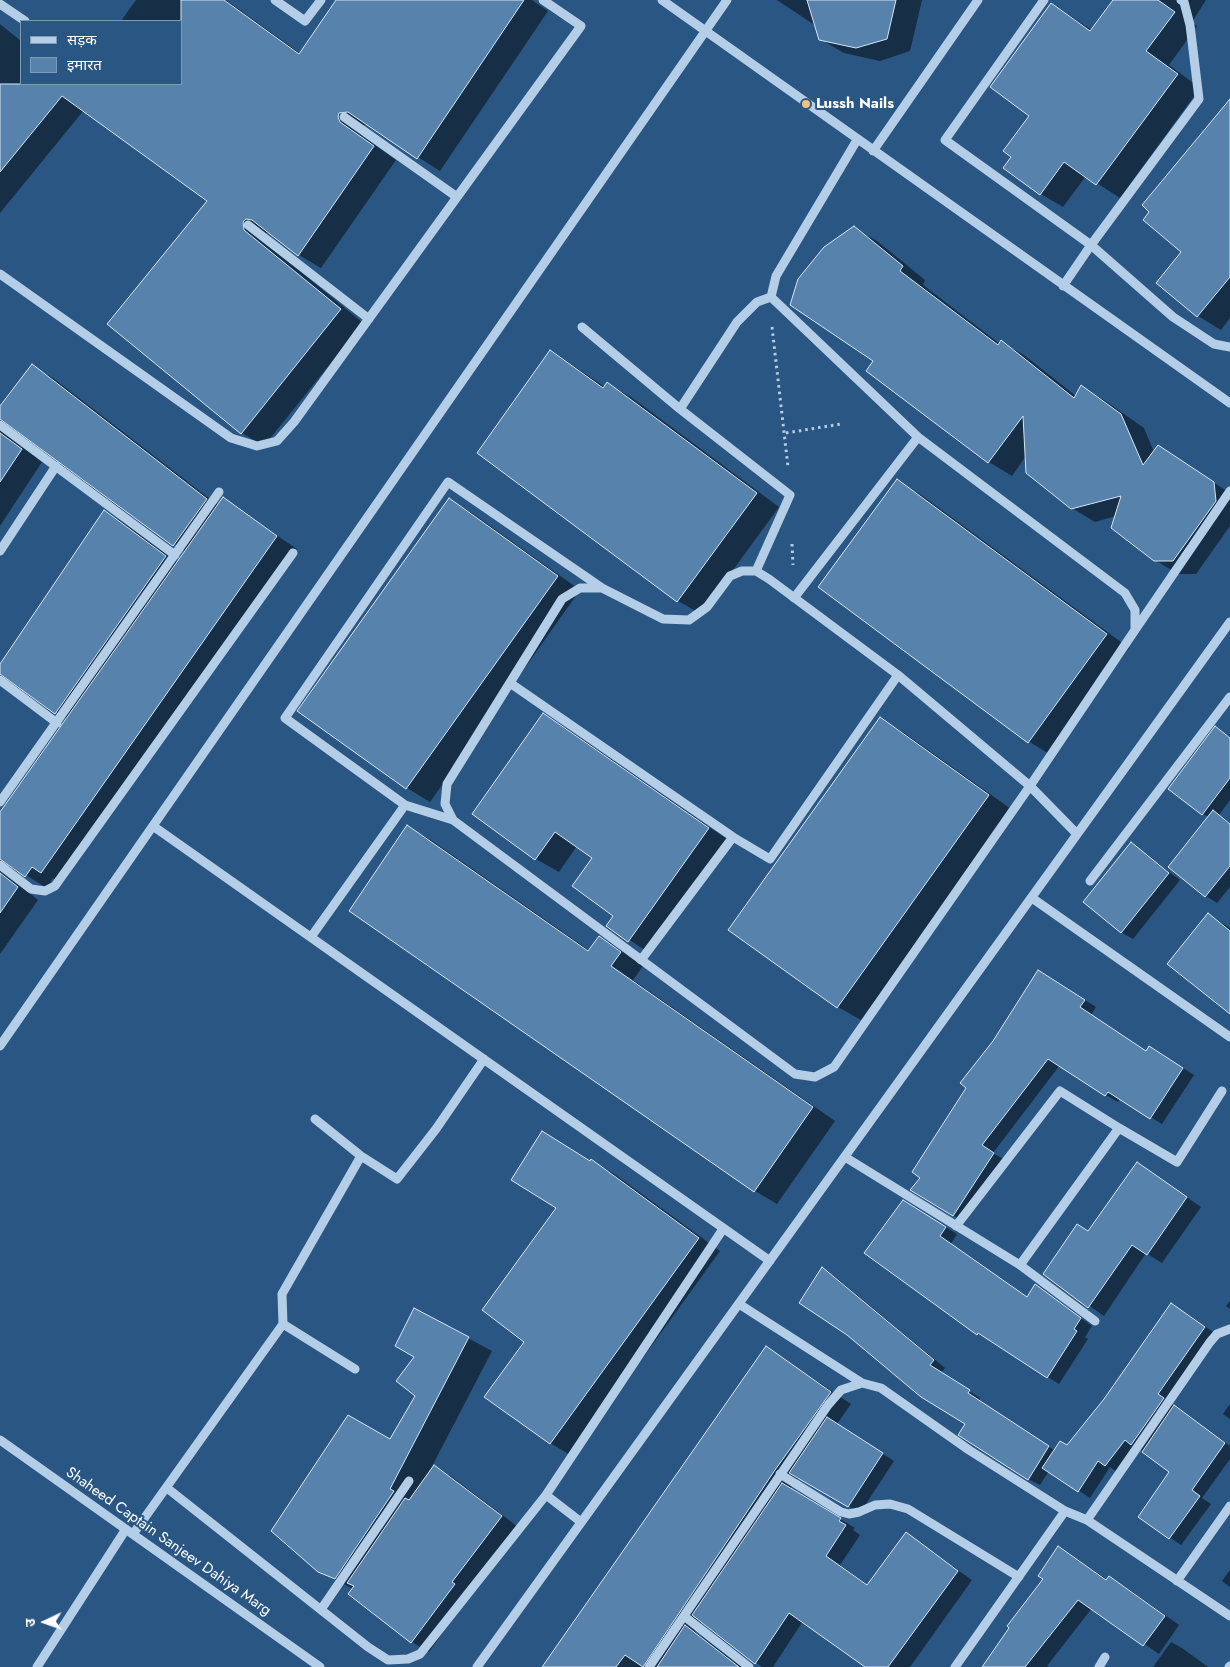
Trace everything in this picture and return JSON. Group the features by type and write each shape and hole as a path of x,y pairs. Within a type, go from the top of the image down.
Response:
{"street":[{"path":"275,0 305,21 320,0"},
{"path":"0,274 231,438 257,446 277,441 294,422 581,26 543,0"},
{"path":"662,0 1230,403"},
{"path":"0,1046 726,0"},
{"path":"873,151 978,0"},
{"path":"1044,0 945,140 1091,245 1173,317 1214,344 1230,347"},
{"path":"1063,286 1199,99 1190,24 1184,2 1181,0"},
{"path":"0,4 24,20"},
{"path":"344,117 457,197"},
{"path":"771,297 776,276 858,140"},
{"path":"248,226 369,319"},
{"path":"680,409 737,322 757,302 771,297"},
{"path":"771,297 918,437 1125,593 1135,610 1135,630"},
{"path":"582,327 680,409 790,495 756,571"},
{"path":"0,424 175,555"},
{"path":"794,598 918,437"},
{"path":"0,551 56,466"},
{"path":"1077,834 1030,786 898,675 756,571 742,571 730,576 708,607 689,620 664,619 602,588 448,482 285,718 405,805 453,820 795,1074 815,1077 834,1068 1030,786 1230,491"},
{"path":"0,802 219,492"},
{"path":"0,866 32,889 45,891 55,886 293,553"},
{"path":"453,820 445,804 447,784 562,599 580,588 602,588"},
{"path":"477,1667 1230,622"},
{"path":"510,683 733,837 770,859 898,675"},
{"path":"0,680 57,723"},
{"path":"1090,881 1230,697"},
{"path":"311,938 405,805"},
{"path":"153,826 770,1261"},
{"path":"641,960 733,837"},
{"path":"1032,898 1230,1037"},
{"path":"315,1119 362,1156 397,1179 436,1128 484,1059"},
{"path":"956,1226 1060,1091 1177,1162 1222,1091"},
{"path":"1020,1265 1119,1128"},
{"path":"37,1667 129,1532 167,1488 283,1324 282,1294 362,1156"},
{"path":"845,1157 1020,1265 1095,1321"},
{"path":"167,1488 322,1608 368,1647 388,1660 408,1659 420,1654 546,1495 723,1229"},
{"path":"739,1304 862,1383 881,1388 969,1450 1065,1511 1087,1520 1230,1616"},
{"path":"283,1324 355,1369"},
{"path":"1087,1520 1210,1342 1217,1334 1230,1329"},
{"path":"649,1667 780,1474 841,1390 862,1383"},
{"name":"Shaheed Captain Sanjeev Dahiya Marg","path":"0,1440 320,1667"},
{"path":"780,1474 841,1512 849,1514 875,1505 890,1504 908,1509 1019,1577"},
{"path":"322,1608 409,1481"},
{"path":"546,1495 582,1522"},
{"path":"1177,1581 1230,1506"},
{"path":"955,1667 1065,1511"},
{"path":"684,1616 749,1667"},
{"path":"1099,1667 1105,1657"}],"path":[{"path":"777,358 786,433 841,424"}],"building":[{"path":"181,0 224,0 299,54 336,0 524,0 417,159 348,112 339,113 340,122 374,146 298,256 252,220 246,219 243,222 244,230 341,309 241,434 107,324 207,201 62,96 0,172 0,84 182,85"},
{"path":"807,0 896,0 887,39 856,48 819,40"},
{"path":"1113,0 1158,0 1175,12 1146,51 1178,74 1096,185 1064,162 1040,195 1003,168 1011,157 1003,151 1029,116 990,87 1051,3 1090,31"},
{"path":"1230,99 1230,277 1197,317 1156,283 1181,252 1143,220 1149,212 1142,205"},
{"path":"854,226 903,266 900,271 998,345 1001,340 1074,398 1081,385 1121,414 1143,465 1158,445 1214,482 1216,501 1173,561 1154,561 1111,528 1121,496 1071,509 1026,473 1023,416 988,463 866,371 873,361 790,305 798,279 824,247"},
{"path":"550,350 603,388 607,382 757,493 677,602 477,453"},
{"path":"32,364 207,499 173,546 0,419 0,406"},
{"path":"0,433 22,449 0,482"},
{"path":"897,479 1107,634 1028,743 818,587"},
{"path":"223,497 277,536 41,873 32,867 25,877 0,859 0,812"},
{"path":"449,498 558,576 406,789 297,711"},
{"path":"104,510 166,556 55,714 0,674 0,664"},
{"path":"543,713 709,828 628,942 606,926 613,916 572,886 592,858 555,832 535,860 472,814"},
{"path":"880,717 989,795 837,1008 728,930"},
{"path":"1215,726 1230,738 1230,778 1202,815 1168,789"},
{"path":"1213,810 1230,824 1230,866 1205,897 1168,867"},
{"path":"407,825 588,951 599,936 621,952 611,966 813,1107 754,1192 349,911"},
{"path":"1131,842 1169,873 1121,933 1083,902"},
{"path":"0,873 18,887 0,913"},
{"path":"1208,913 1230,931 1230,1014 1167,964"},
{"path":"1038,970 1085,1000 1080,1007 1146,1051 1149,1046 1183,1068 1150,1119 1108,1092 1105,1096 1048,1059 982,1145 994,1153 953,1216 910,1190 920,1178 912,1172 966,1088 960,1083 993,1041"},
{"path":"542,1131 590,1161 591,1159 699,1238 550,1444 484,1397 524,1342 482,1310 556,1208 511,1180"},
{"path":"1137,1162 1187,1197 1147,1255 1132,1245 1088,1308 1043,1274 1077,1224 1088,1231"},
{"path":"903,1200 946,1227 940,1236 1027,1297 1035,1284 1081,1318 1074,1329 1077,1331 1047,1378 978,1333 977,1335 864,1253"},
{"path":"822,1267 934,1360 930,1365 970,1390 968,1393 1049,1446 1028,1480 958,1435 965,1424 921,1397 847,1335 799,1303"},
{"path":"1171,1303 1205,1327 1158,1394 1164,1398 1131,1445 1125,1440 1105,1466 1098,1461 1078,1492 1042,1468 1060,1441 1067,1445 1104,1399"},
{"path":"414,1308 469,1337 390,1489 394,1491 335,1579 318,1572 271,1531 348,1415 390,1439 415,1396 396,1381 414,1357 395,1346"},
{"path":"766,1346 831,1392 775,1470 643,1667 625,1655 616,1667 542,1667"},
{"path":"1174,1405 1225,1443 1192,1490 1200,1496 1169,1539 1138,1517 1169,1472 1142,1452"},
{"path":"827,1417 883,1453 848,1507 789,1473"},
{"path":"434,1465 502,1516 452,1582 455,1584 411,1643 348,1594 354,1586 347,1583 405,1498 409,1500"},
{"path":"782,1483 841,1518 839,1521 846,1525 826,1556 867,1585 906,1532 958,1571 888,1667 865,1667 789,1613 755,1664 692,1615"},
{"path":"1058,1546 1106,1580 1109,1576 1165,1616 1143,1646 1078,1600 1025,1667 982,1667 1009,1628 1007,1626 1043,1579 1038,1576"},
{"path":"685,1625 739,1667 657,1667"}],"place":[{"name":"Lussh Nails","path":"806,104"}]}
